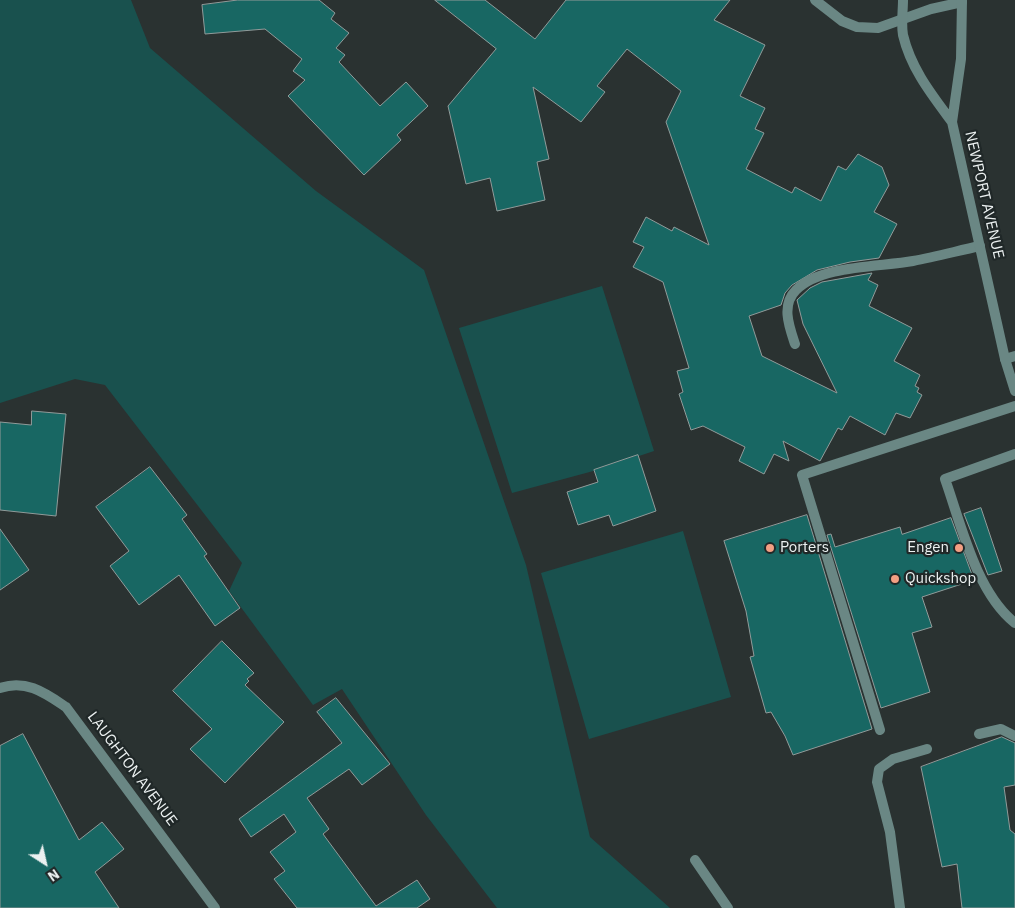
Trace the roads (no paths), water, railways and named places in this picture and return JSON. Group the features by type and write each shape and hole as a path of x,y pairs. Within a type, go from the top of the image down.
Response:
{"street":[{"path":"815,0 842,21 857,27 878,28 903,21 931,9 962,1"},
{"name":"NEWPORT AVENUE","path":"903,0 905,40 921,81 952,122"},
{"name":"NEWPORT AVENUE","path":"962,1 961,59 952,122 980,246 1010,358 1015,391"},
{"path":"795,344 787,318 789,301 795,290 804,283 833,272 912,261 980,246"},
{"path":"880,730 802,474 1015,406"},
{"path":"1015,454 944,478 990,597 1005,615 1015,623"},
{"name":"LAUGHTON AVENUE","path":"0,688 26,686 40,689 66,706 215,908"},
{"path":"979,734 1001,729 1015,736"},
{"path":"900,908 890,832 877,782 879,769 893,759 927,749"},
{"path":"696,860 728,908"}],"place":[{"name":"Porters","path":"770,548"},
{"name":"Engen","path":"959,548"},
{"name":"Quickshop","path":"895,579"}]}
